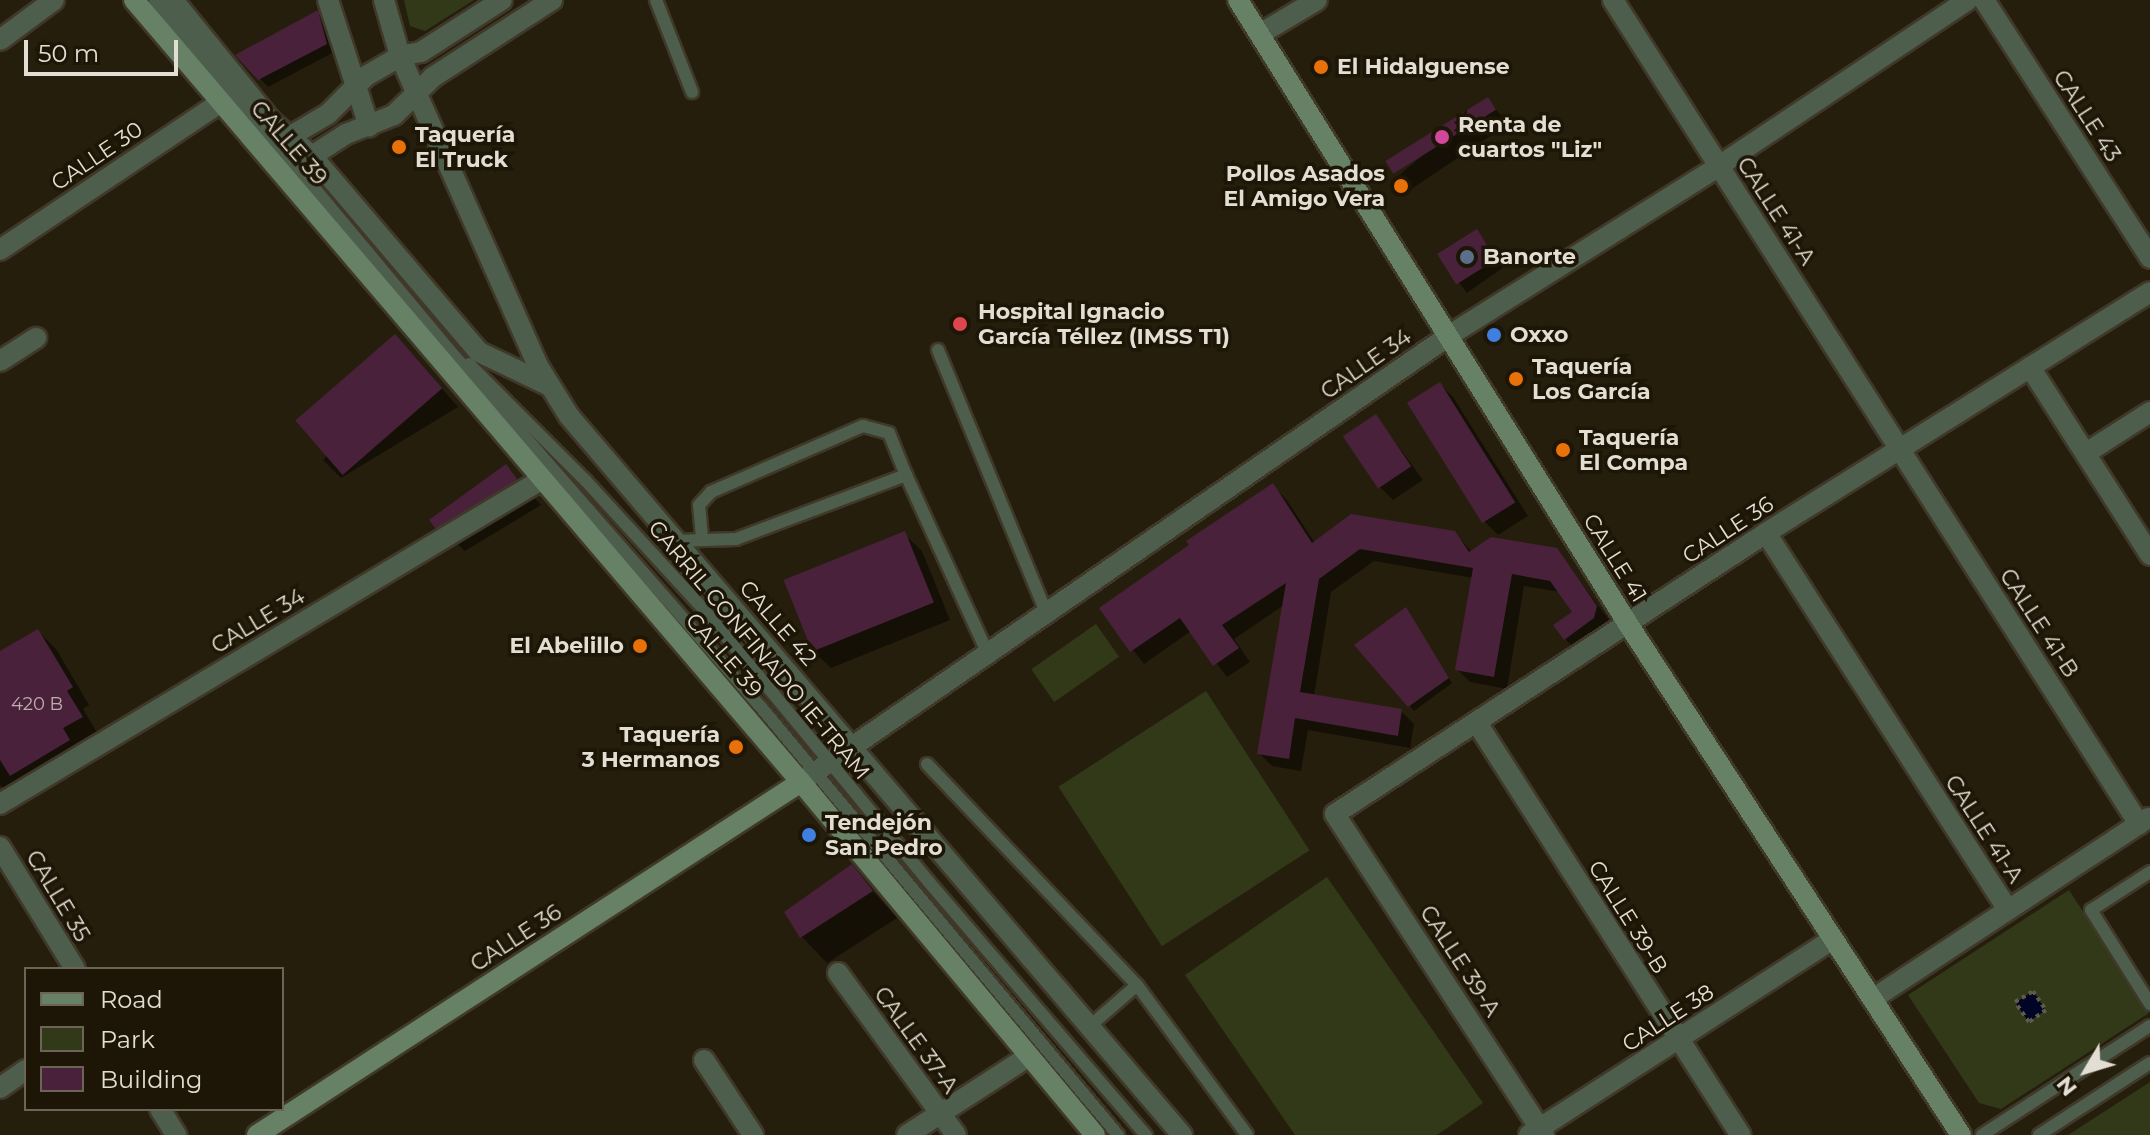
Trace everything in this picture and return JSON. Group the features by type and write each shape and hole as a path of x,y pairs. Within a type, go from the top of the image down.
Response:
{"street":[{"path":"0,40 54,0"},
{"name":"CALLE 39","path":"134,0 221,102 270,138 300,169 313,209 541,480 816,772 1029,1056 1095,1135"},
{"name":"CALLE 39","path":"173,0 271,121 270,138 300,169"},
{"path":"328,0 369,126"},
{"path":"384,0 400,56 416,93"},
{"path":"270,138 328,114 357,85 400,56 421,52 502,0"},
{"path":"550,386 479,352 300,169 346,134 394,115 433,77 552,0"},
{"name":"CALLE 41","path":"1238,0 1628,624 1961,1135"},
{"path":"1260,34 1317,0"},
{"name":"CALLE 41-A","path":"1613,0 1899,448"},
{"name":"CALLE 34","path":"816,772 1450,335 1719,166 1968,0"},
{"name":"CALLE 43","path":"1984,0 2150,258"},
{"name":"CALLE 42","path":"416,93 550,386 569,416 1182,1135"},
{"name":"CALLE 30","path":"0,250 221,102"},
{"name":"CALLE 36","path":"1335,814 1766,533 2150,292"},
{"path":"0,361 36,338"},
{"path":"2030,367 2150,555"},
{"path":"2086,453 2150,412"},
{"name":"CALLE 41-B","path":"1899,448 2145,821"},
{"name":"CALLE 34","path":"0,804 541,480"},
{"name":"CALLE 41-A","path":"1766,533 2007,909"},
{"name":"CALLE 39-B","path":"1477,723 1740,1135"},
{"name":"CALLE 36","path":"257,1135 816,772"},
{"name":"CALLE 39-A","path":"1335,814 1537,1133"},
{"path":"1874,998 2145,821"},
{"name":"CALLE 35","path":"0,847 74,967"},
{"name":"CALLE 38","path":"1537,1133 1832,940"},
{"name":"CALLE 37-A","path":"838,973 956,1135"},
{"path":"907,1135 1029,1056"},
{"path":"704,1060 753,1135"},
{"path":"0,1088 24,1071"},
{"path":"161,1111 176,1135"}],"lane":[{"path":"155,0 270,138"},
{"path":"656,0 692,92"},
{"name":"CARRIL CONFINADO IE-TRAM","path":"300,169 450,351 816,772 1118,1135"},
{"path":"938,350 1047,615"},
{"name":"CARRIL CONFINADO IE-TRAM","path":"450,351 477,369 586,481 704,610 816,772 928,881 1146,1135"},
{"path":"702,538 699,505 711,492 863,426 889,433 988,654"},
{"path":"674,541 736,539 906,475"},
{"path":"927,764 1137,985 1247,1135"},
{"path":"2150,872 2091,910 2150,1004"},
{"path":"1090,1026 1137,985"},
{"path":"1982,1135 2150,1026"},
{"path":"2039,1135 2150,1063"}],"path":[{"path":"2033,991 2046,1010 2029,1022 2015,1002 2033,991"}],"green space":[{"path":"404,0 474,0 425,31 410,26"},
{"path":"1096,624 1119,657 1054,702 1031,669"},
{"path":"1206,691 1309,850 1162,946 1058,787"},
{"path":"1327,877 1483,1103 1437,1135 1295,1135 1185,975"},
{"path":"2069,890 2149,1013 2001,1109 1979,1103 1908,995"},
{"path":"2150,1082 2150,1135 2068,1135"}],"water":[{"path":"2033,991 2046,1010 2028,1022 2016,1003"}],"building":[{"path":"318,10 327,44 258,80 235,55"},
{"name":"Renta de cuartos \"Liz\"","path":"1488,97 1496,110 1393,174 1385,161"},
{"name":"Banorte","path":"1477,229 1496,260 1456,284 1437,254"},
{"path":"395,334 442,388 343,475 295,421"},
{"path":"1440,382 1515,502 1482,523 1407,403"},
{"path":"1376,414 1411,466 1378,489 1343,436"},
{"path":"506,464 517,479 440,535 429,520"},
{"path":"1273,483 1312,543 1351,514 1455,531 1469,552 1491,537 1557,548 1597,606 1594,618 1564,640 1553,625 1572,612 1550,581 1512,574 1494,677 1455,670 1473,568 1360,549 1319,579 1300,692 1402,709 1398,736 1295,718 1289,759 1257,754 1286,583 1222,625 1239,648 1213,666 1180,618 1130,652 1099,608 1189,545 1186,541"},
{"path":"905,531 934,602 812,651 784,580"},
{"path":"1406,607 1449,678 1408,707 1354,645"},
{"path":"38,629 73,687 67,691 83,717 63,728 70,740 10,776 0,760 0,651"},
{"path":"852,864 873,891 800,938 784,912"}],"place":[{"name":"El Hidalguense","path":"1321,67"},
{"name":"Renta de cuartos \"Liz\"","path":"1442,137"},
{"name":"Taquería El Truck","path":"399,147"},
{"name":"Pollos Asados El Amigo Vera","path":"1401,186"},
{"name":"Banorte","path":"1467,257"},
{"name":"Hospital Ignacio García Téllez (IMSS T1)","path":"960,324"},
{"name":"Oxxo","path":"1494,335"},
{"name":"Taquería Los García","path":"1516,379"},
{"name":"Taquería El Compa","path":"1563,450"},
{"name":"El Abelillo","path":"640,646"},
{"name":"Taquería 3 Hermanos","path":"736,747"},
{"name":"Tendejón San Pedro","path":"809,835"}]}
